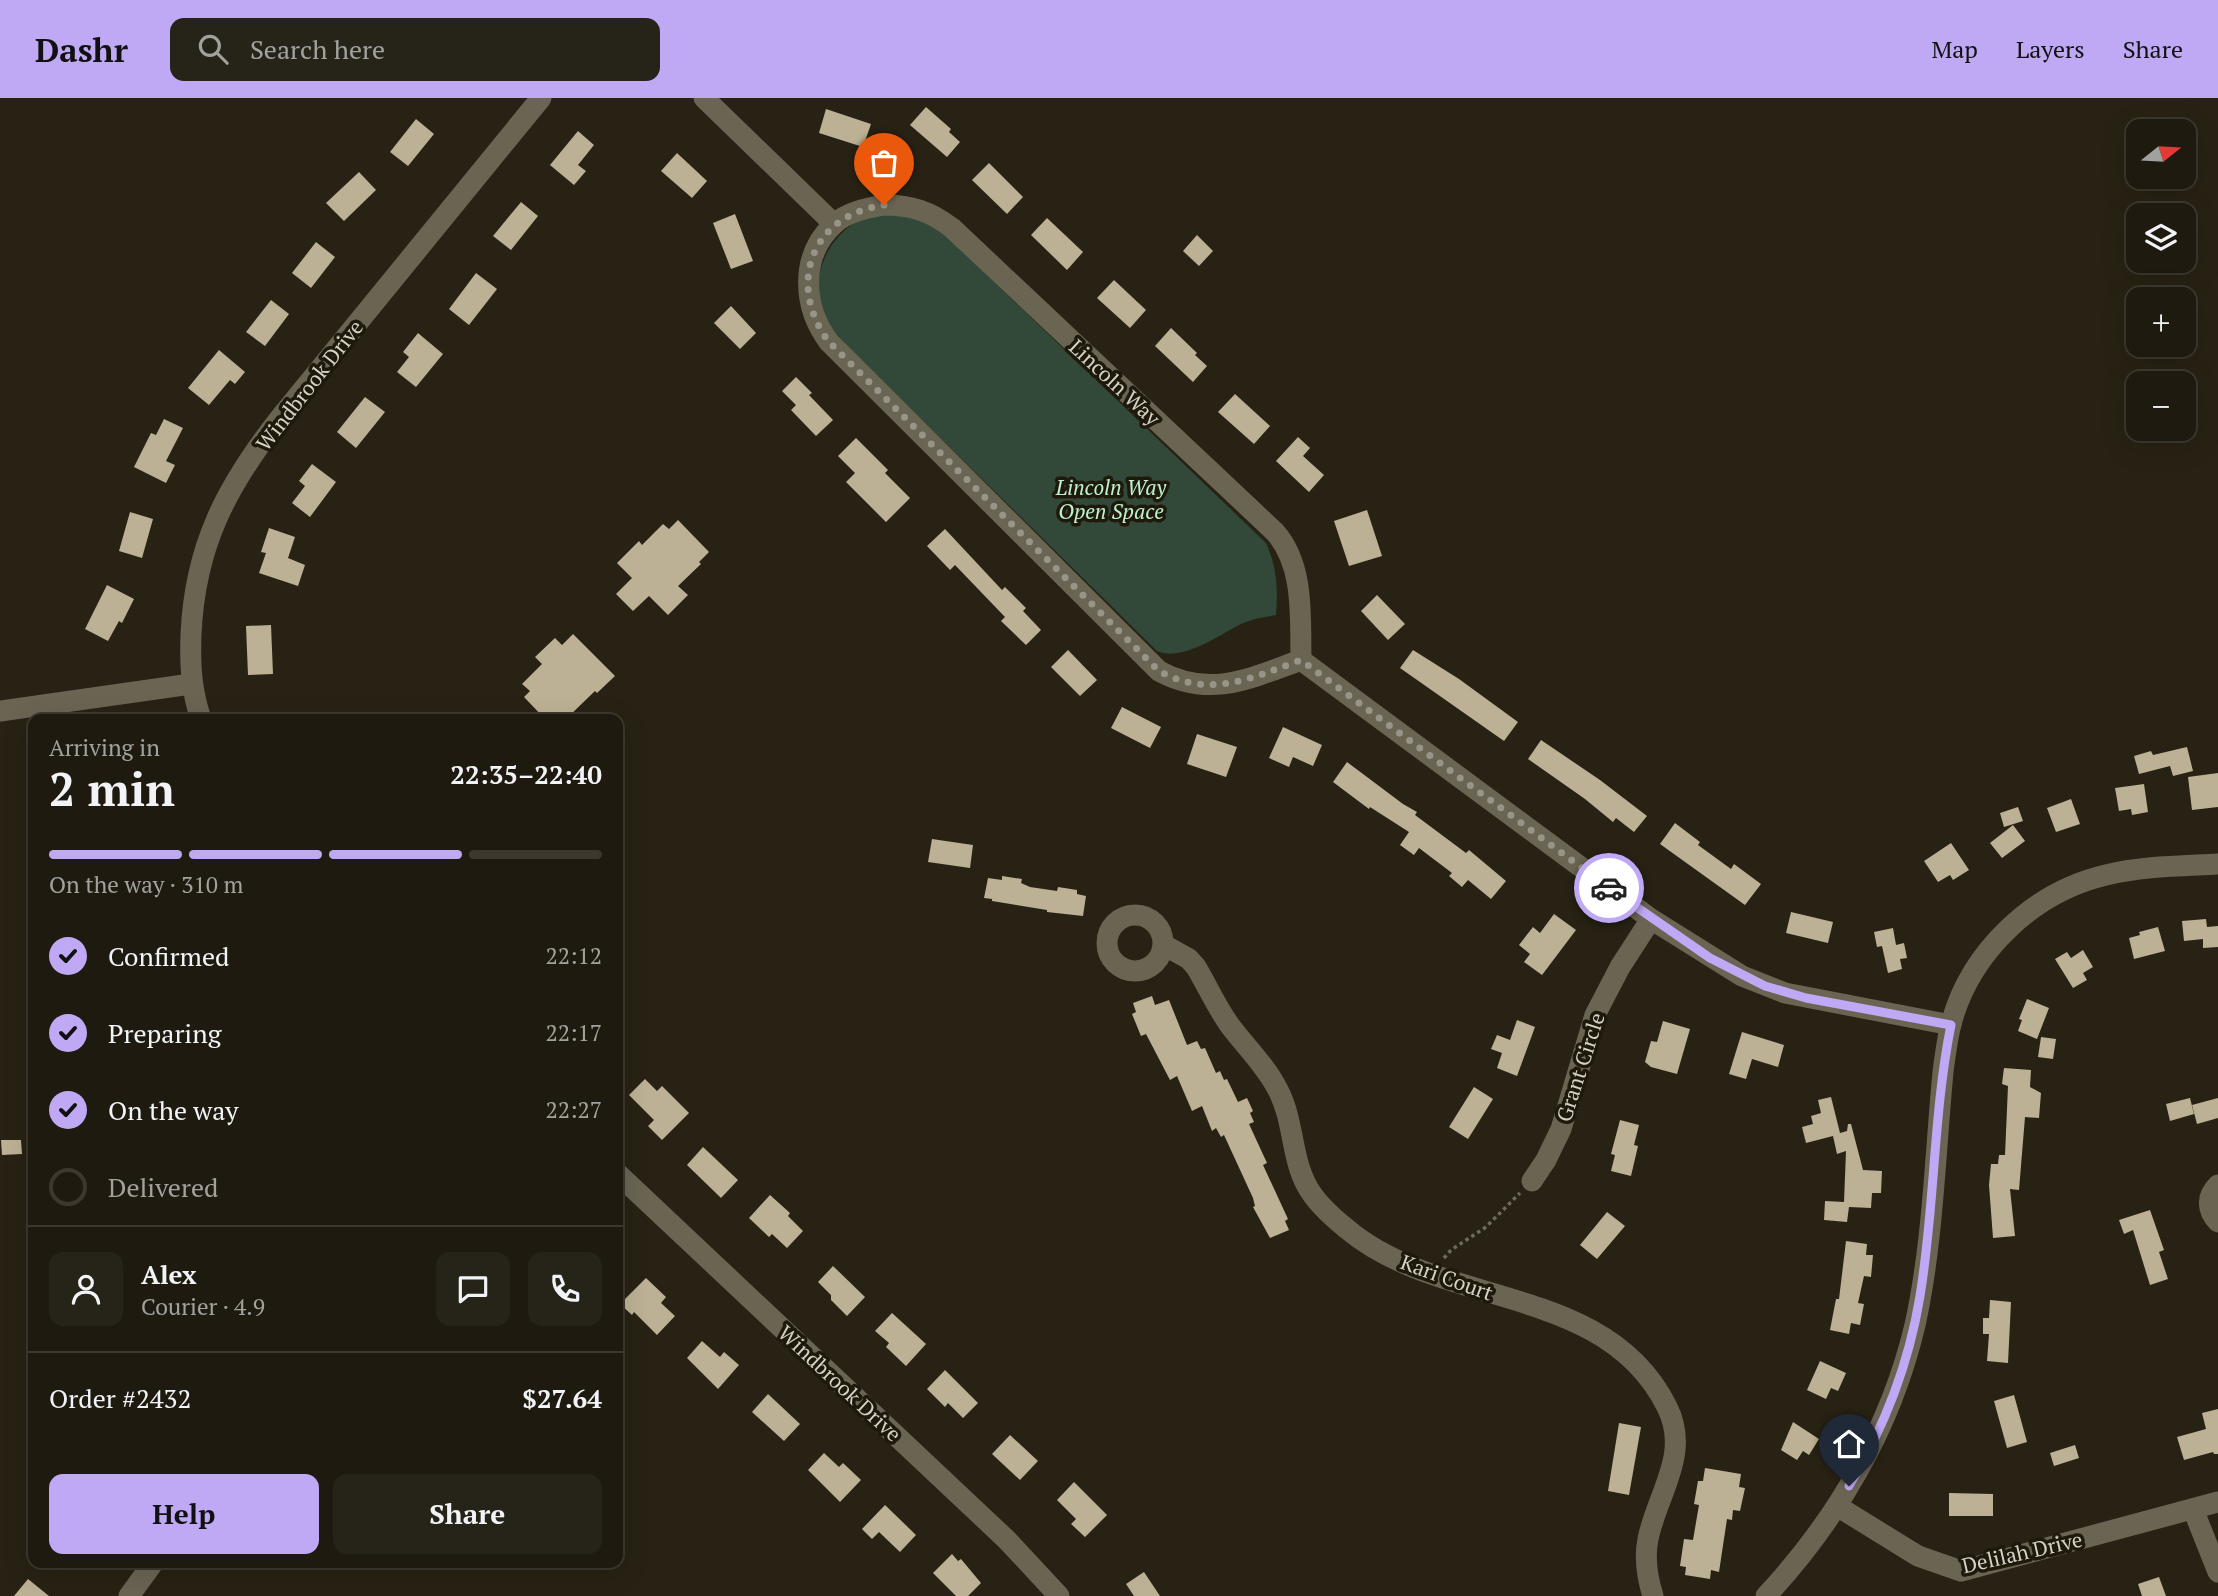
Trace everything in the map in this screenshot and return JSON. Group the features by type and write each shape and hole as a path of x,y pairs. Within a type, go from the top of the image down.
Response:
{"street":[{"name":"Windbrook Drive","path":"200,714 191,684 191,626 198,570 213,525 234,484 280,418 541,98"},
{"path":"704,98 834,225"},
{"name":"Lincoln Way","path":"899,205 930,213 952,228 1284,542 1294,565 1298,589 1301,660 1250,679 1222,685 1186,683 1159,671 823,335 811,311 808,278 816,250 834,225 870,207 899,205"},
{"path":"1301,660 1651,919 1710,958 1765,986 1806,998 1951,1025"},
{"path":"0,711 191,684"},
{"path":"1766,1596 1801,1556 1838,1506 1861,1466 1900,1376 1915,1324 1924,1274 1942,1072 1951,1025 1966,986 1989,951 2017,921 2048,898 2070,887 2107,874 2218,864"},
{"name":"Grant Circle","path":"1532,1181 1561,1129 1589,1029 1603,998 1651,919"},
{"name":"Kari Court","path":"1164,946 1189,958 1230,1026 1272,1078 1286,1107 1302,1174 1316,1199 1350,1231 1377,1249 1434,1275 1560,1315 1588,1327 1619,1348 1658,1391 1672,1420 1675,1450 1670,1479 1654,1517 1647,1548 1647,1576 1653,1596"},
{"name":"Windbrook Drive","path":"623,1179 997,1531 1059,1596"},
{"path":"2218,1185 2210,1195 2209,1202 2218,1222"},
{"name":"Delilah Drive","path":"1838,1506 1917,1556 1961,1571 2218,1502"},
{"path":"2193,1509 2218,1572"},
{"path":"129,1596 149,1568"}],"path":[{"path":"1434,1275 1449,1251 1486,1227 1532,1181"}],"green space":[{"name":"Lincoln Way Open Space","path":"892,213 913,217 941,231 1266,543 1276,578 1276,615 1243,623 1188,651 1157,651 853,352 832,329 823,314 818,287 820,273 830,248 848,227 860,220"}],"building":[{"path":"926,107 951,129 949,132 960,142 947,157 910,125"},
{"path":"826,109 871,124 863,147 819,133"},
{"path":"416,119 434,134 408,166 390,152"},
{"path":"578,131 594,145 578,165 586,171 574,185 550,165"},
{"path":"677,153 707,181 692,198 661,171"},
{"path":"989,163 1023,197 1007,214 972,180"},
{"path":"359,172 376,190 344,221 326,203"},
{"path":"521,202 538,216 511,250 493,236"},
{"path":"735,214 753,261 731,269 713,223"},
{"path":"1047,218 1083,252 1067,270 1031,235"},
{"path":"1197,235 1213,251 1199,266 1183,251"},
{"path":"316,242 335,257 311,288 292,273"},
{"path":"476,273 497,289 469,325 449,309"},
{"path":"1114,280 1146,310 1130,328 1097,298"},
{"path":"271,300 289,314 265,346 246,332"},
{"path":"731,306 756,333 740,349 714,323"},
{"path":"1171,328 1207,366 1193,382 1155,346"},
{"path":"418,333 443,354 416,387 397,372 409,357 403,352"},
{"path":"219,350 245,372 235,384 230,380 209,405 188,388"},
{"path":"796,377 833,420 816,436 791,410 796,405 782,391"},
{"path":"1235,394 1270,426 1254,444 1218,412"},
{"path":"365,397 385,412 356,448 337,432"},
{"path":"164,419 183,428 166,461 175,465 166,483 134,467 151,433 156,435"},
{"path":"1298,437 1310,448 1303,456 1324,475 1309,492 1276,461"},
{"path":"856,438 888,470 885,473 910,498 886,522 846,482 855,473 838,456"},
{"path":"312,464 336,482 310,517 292,503 305,486 299,481"},
{"path":"1367,510 1382,556 1349,566 1334,521"},
{"path":"130,512 153,519 142,558 119,551"},
{"path":"678,520 709,552 699,562 701,564 678,586 688,595 668,615 649,596 633,611 616,594 632,578 617,563 639,541 642,545 663,524 669,529"},
{"path":"269,528 295,537 288,558 305,565 298,586 259,573 266,553 261,552"},
{"path":"945,529 1002,590 1005,587 1026,608 1023,611 1041,630 1026,645 1001,621 1005,617 955,565 950,570 927,546"},
{"path":"107,585 134,599 122,623 119,621 108,641 85,629"},
{"path":"1377,595 1405,624 1388,640 1361,611"},
{"path":"271,625 273,674 248,675 246,626"},
{"path":"573,634 615,676 571,714 540,714 524,697 530,691 522,684 542,664 535,657 555,638 562,645"},
{"path":"1068,650 1097,680 1080,696 1051,667"},
{"path":"1413,650 1518,722 1504,741 1400,668"},
{"path":"1122,707 1161,727 1150,748 1111,728"},
{"path":"1283,727 1322,745 1313,766 1293,757 1289,767 1269,758"},
{"path":"1197,734 1237,747 1226,777 1187,764"},
{"path":"1541,740 1647,816 1634,832 1616,818 1613,822 1528,759"},
{"path":"2187,747 2193,771 2173,776 2170,766 2139,774 2134,756 2151,751 2153,755"},
{"path":"1347,762 1417,812 1415,815 1466,853 1469,850 1506,881 1491,899 1468,880 1462,887 1449,876 1452,873 1419,848 1414,855 1400,845 1409,832 1370,807 1369,809 1333,782"},
{"path":"2218,773 2218,807 2192,810 2188,777"},
{"path":"2144,784 2148,812 2132,815 2131,809 2119,811 2115,788"},
{"path":"2071,799 2080,824 2056,832 2047,808"},
{"path":"2018,807 2023,821 2004,827 2000,813"},
{"path":"1675,823 1700,842 1698,845 1731,869 1734,864 1761,884 1745,905 1660,844"},
{"path":"2013,825 2025,841 2002,858 1990,843"},
{"path":"932,839 973,845 970,868 928,862"},
{"path":"1951,843 1969,870 1953,880 1950,875 1938,882 1924,861"},
{"path":"1002,876 1022,879 1021,883 1030,887 1057,891 1058,887 1077,890 1077,894 1086,896 1083,916 1047,912 984,898 988,878 1002,880"},
{"path":"1791,912 1833,922 1828,943 1786,933"},
{"path":"1554,914 1576,930 1542,975 1524,962 1530,954 1519,945 1533,927 1540,933"},
{"path":"2206,919 2207,927 2218,926 2218,947 2203,948 2203,939 2184,941 2182,921"},
{"path":"2158,927 2165,951 2134,959 2129,938"},
{"path":"1893,928 1896,945 1904,943 1907,958 1900,959 1902,969 1888,973 1882,946 1877,947 1874,932"},
{"path":"2083,950 2093,967 2083,973 2087,980 2073,988 2055,959 2067,952 2071,958"},
{"path":"1152,996 1155,1005 1169,1000 1187,1045 1197,1041 1201,1049 1205,1048 1216,1073 1220,1071 1224,1080 1227,1079 1238,1102 1247,1098 1253,1111 1250,1113 1254,1122 1249,1124 1267,1163 1263,1165 1288,1219 1285,1221 1289,1230 1270,1238 1253,1207 1253,1198 1224,1135 1221,1137 1216,1128 1212,1131 1202,1106 1192,1111 1177,1076 1170,1080 1146,1034 1141,1036 1132,1014 1136,1012 1133,1003"},
{"path":"2027,999 2049,1008 2037,1039 2018,1031 2022,1020 2019,1019"},
{"path":"1517,1020 1535,1027 1517,1076 1497,1068 1502,1053 1491,1049 1497,1035 1510,1040"},
{"path":"1663,1021 1690,1029 1677,1074 1651,1067 1645,1062 1651,1041 1657,1042"},
{"path":"1742,1032 1784,1045 1778,1067 1752,1059 1746,1079 1729,1074"},
{"path":"2041,1037 2056,1039 2053,1059 2038,1057"},
{"path":"2004,1068 2031,1070 2030,1087 2041,1093 2039,1118 2025,1117 2019,1190 2010,1189 2015,1236 1993,1238 1989,1185 1991,1164 1998,1164 1999,1155 2005,1155 2008,1086 2002,1084"},
{"path":"645,1079 657,1091 662,1086 689,1113 662,1140 648,1126 654,1120 629,1095"},
{"path":"1474,1087 1493,1099 1468,1139 1449,1127"},
{"path":"1831,1097 1840,1133 1847,1131 1848,1124 1851,1124 1863,1170 1882,1171 1881,1193 1872,1193 1871,1208 1849,1207 1847,1222 1824,1220 1825,1201 1844,1202 1846,1151 1837,1154 1833,1136 1806,1143 1802,1127 1813,1124 1811,1116 1821,1113 1818,1100"},
{"path":"2190,1098 2194,1114 2170,1121 2166,1104"},
{"path":"2218,1098 2218,1118 2197,1124 2192,1105"},
{"path":"1620,1120 1639,1125 1634,1145 1638,1146 1631,1176 1611,1171 1615,1155 1611,1154"},
{"path":"1,1140 21,1140 22,1154 2,1155"},
{"path":"703,1147 738,1180 721,1198 687,1165"},
{"path":"770,1195 790,1213 788,1216 803,1231 787,1248 772,1234 769,1237 749,1218"},
{"path":"2150,1210 2164,1250 2159,1252 2168,1279 2150,1285 2133,1230 2124,1234 2119,1220"},
{"path":"1607,1212 1625,1226 1597,1259 1580,1245"},
{"path":"1846,1241 1867,1244 1866,1255 1873,1255 1871,1277 1864,1276 1858,1303 1864,1304 1860,1325 1851,1323 1849,1334 1830,1330 1836,1299 1839,1299"},
{"path":"833,1266 865,1297 847,1316 818,1282"},
{"path":"646,1278 666,1297 661,1303 675,1316 657,1335 634,1312 632,1315 623,1307 623,1301"},
{"path":"1990,1300 2011,1302 2008,1363 1987,1361 1989,1334 1983,1334 1983,1318 1989,1318"},
{"path":"892,1313 926,1344 906,1366 886,1347 889,1343 875,1331"},
{"path":"702,1341 720,1357 724,1352 739,1365 718,1389 687,1358"},
{"path":"1820,1361 1846,1373 1838,1391 1831,1388 1826,1399 1807,1390"},
{"path":"945,1370 978,1403 963,1418 948,1403 945,1407 927,1389"},
{"path":"768,1394 800,1424 784,1441 752,1412"},
{"path":"2014,1395 2027,1442 2007,1448 1994,1401"},
{"path":"2218,1409 2218,1454 2213,1452 2184,1460 2177,1437 2206,1429 2202,1413"},
{"path":"1793,1422 1819,1439 1809,1455 1803,1451 1797,1460 1781,1450"},
{"path":"1619,1423 1641,1427 1629,1495 1608,1491"},
{"path":"1010,1435 1038,1461 1020,1480 992,1454"},
{"path":"2075,1445 2079,1458 2054,1466 2050,1453"},
{"path":"824,1453 839,1467 843,1463 861,1480 840,1502 808,1470"},
{"path":"1705,1468 1741,1474 1739,1487 1745,1488 1740,1511 1733,1510 1732,1520 1727,1519 1719,1572 1711,1570 1710,1579 1685,1575 1686,1567 1680,1566 1684,1539 1693,1540 1699,1505 1694,1504 1698,1481 1703,1481"},
{"path":"1074,1482 1107,1515 1085,1537 1071,1524 1076,1519 1057,1500"},
{"path":"1949,1493 1993,1494 1993,1516 1949,1516"},
{"path":"885,1505 916,1535 900,1552 879,1532 872,1539 862,1529"},
{"path":"952,1554 958,1561 961,1559 981,1583 968,1596 956,1596 933,1573"},
{"path":"1144,1572 1160,1596 1134,1596 1126,1584"},
{"path":"2159,1577 2166,1596 2142,1596 2138,1584"},
{"path":"28,1579 49,1596 14,1596"}],"way so far":[{"path":"884,205 870,207 845,217 834,225 816,250 808,278 808,292 811,311 818,328 1159,671 1186,683 1222,685 1250,679 1301,660 1609,888"}],"route":[{"path":"1609,888 1710,958 1765,986 1806,998 1951,1025 1942,1072 1930,1222 1915,1324 1900,1376 1881,1423 1849,1486"}]}
